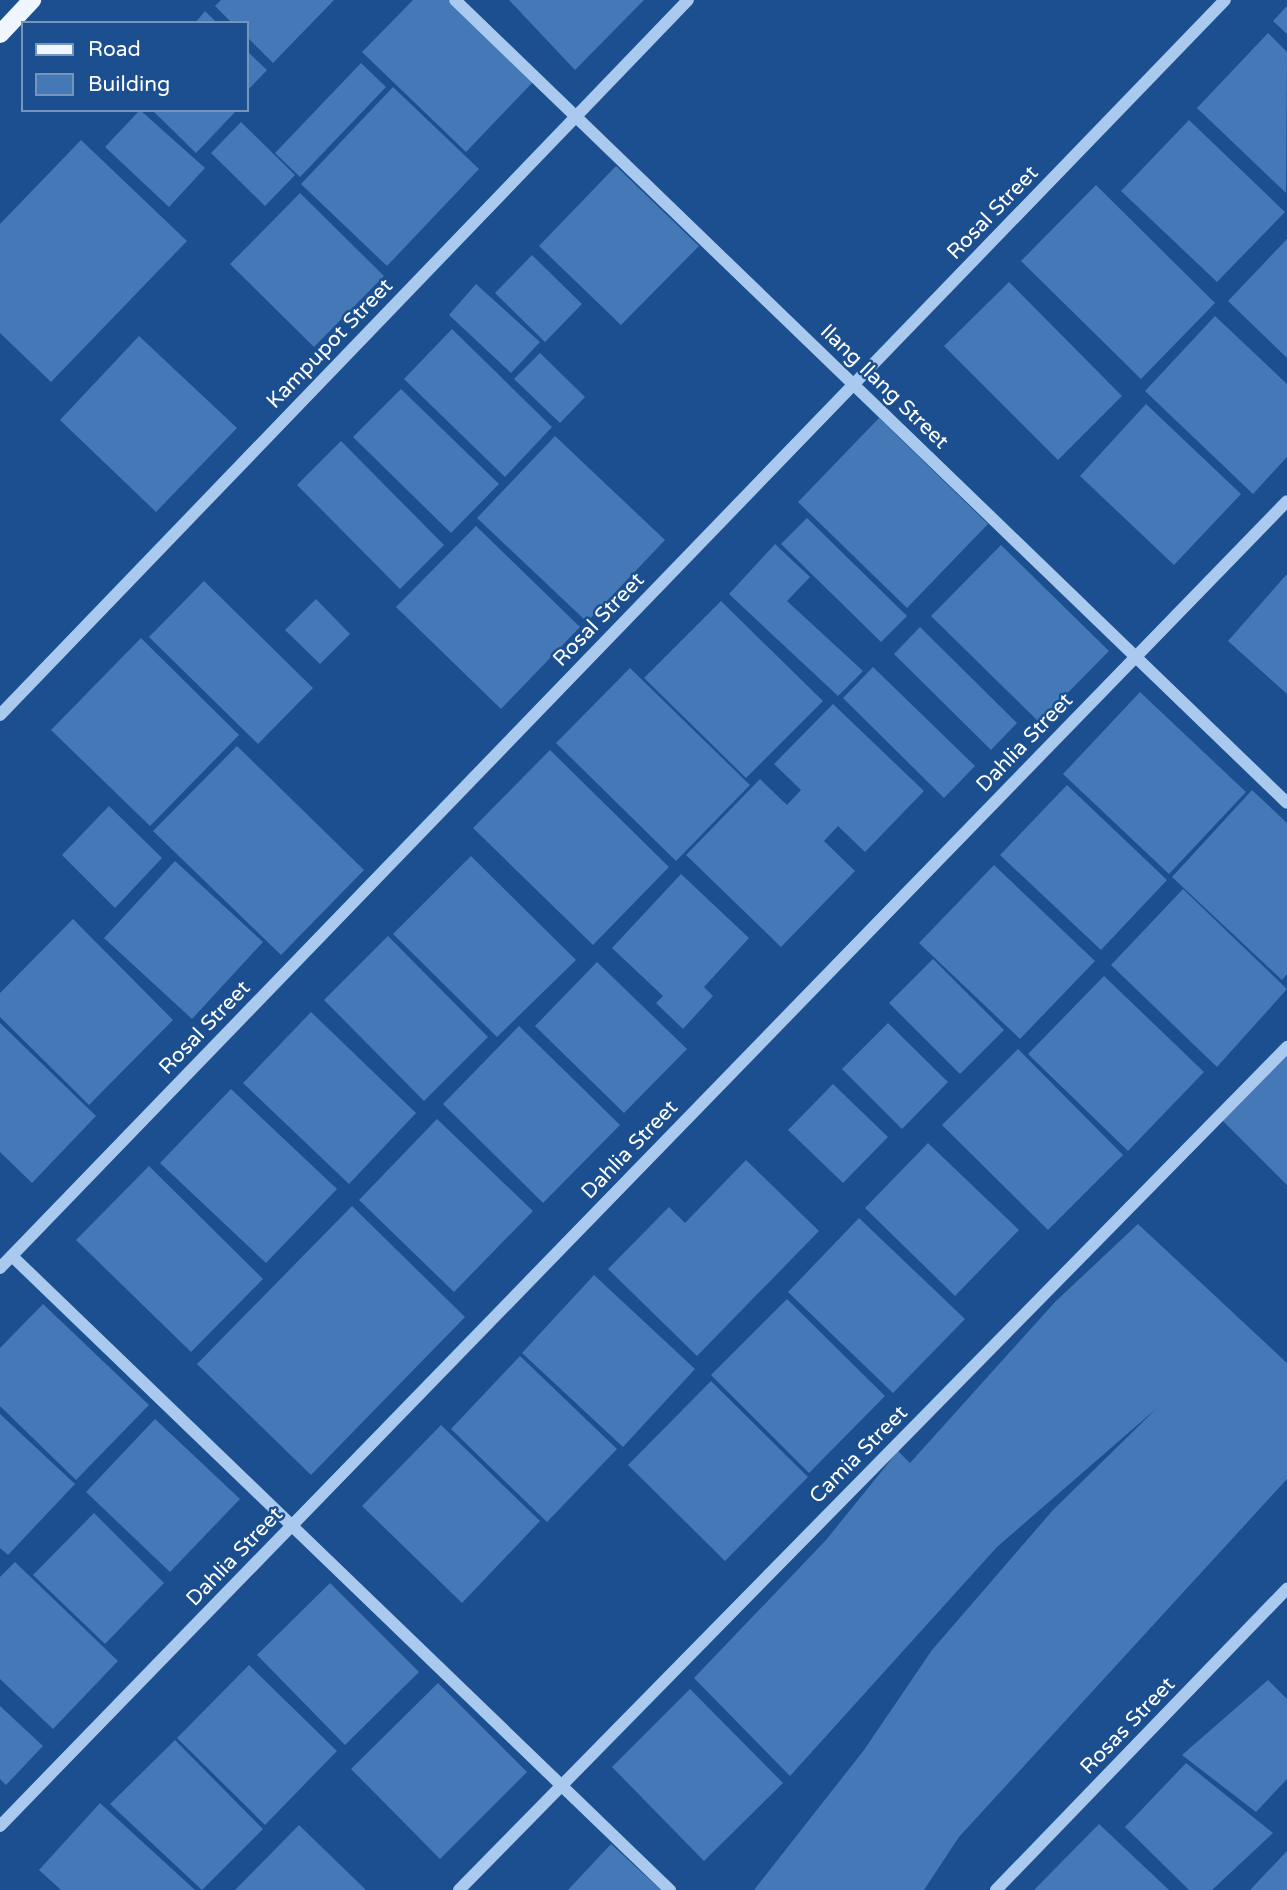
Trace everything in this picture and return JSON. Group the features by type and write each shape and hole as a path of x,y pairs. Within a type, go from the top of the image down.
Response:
{"main road":[{"path":"0,34 32,0"}],"street":[{"name":"Ilang Ilang Street","path":"455,0 1287,803"},
{"name":"Kampupot Street","path":"0,715 688,0"},
{"name":"Rosal Street","path":"0,1268 1225,0"},
{"name":"Dahlia Street","path":"0,1826 1287,501"},
{"name":"Camia Street","path":"459,1890 1287,1047"},
{"path":"12,1256 670,1890"},
{"name":"Rosas Street","path":"996,1890 1287,1590"}],"building":[{"path":"221,0 334,0 273,63 248,38 248,21 230,21 215,6"},
{"path":"413,0 448,0 533,82 466,152 362,52"},
{"path":"509,0 644,0 575,70"},
{"path":"1287,6 1287,34 1273,21"},
{"path":"205,11 215,21 197,21"},
{"path":"1268,33 1287,52 1286,193 1197,108"},
{"path":"248,52 267,70 248,90"},
{"path":"361,63 386,87 300,177 275,153"},
{"path":"393,87 479,169 387,266 301,184"},
{"path":"138,112 142,112 205,168 169,207 105,147"},
{"path":"154,112 235,112 196,153"},
{"path":"1189,120 1285,212 1217,282 1121,191"},
{"path":"241,122 295,175 265,206 211,153"},
{"path":"81,140 187,241 51,382 0,333 0,224"},
{"path":"616,166 699,246 621,325 539,246"},
{"path":"1096,185 1215,303 1141,379 1021,261"},
{"path":"300,193 384,276 314,347 230,264"},
{"path":"1287,239 1287,358 1228,301"},
{"path":"532,255 582,304 545,342 495,293"},
{"path":"1009,282 1122,396 1058,460 944,346"},
{"path":"476,284 540,342 511,373 449,315"},
{"path":"1215,316 1287,384 1287,457 1253,494 1145,391"},
{"path":"452,329 552,427 505,477 404,379"},
{"path":"139,336 237,428 156,512 60,420"},
{"path":"540,353 585,397 560,423 514,379"},
{"path":"401,389 499,484 451,533 353,437"},
{"path":"1146,404 1241,494 1174,565 1080,476"},
{"path":"879,418 988,524 907,608 798,502"},
{"path":"555,436 665,540 587,622 477,518"},
{"path":"341,441 444,545 400,589 297,485"},
{"path":"807,518 907,616 881,642 781,544"},
{"path":"476,526 580,627 501,709 396,607"},
{"path":"775,544 810,577 787,601 863,671 838,696 729,594"},
{"path":"1001,545 1109,651 1039,722 931,616"},
{"path":"1287,574 1287,694 1228,641"},
{"path":"204,581 313,688 258,744 149,637"},
{"path":"316,599 350,634 320,664 285,630"},
{"path":"721,601 823,701 746,778 644,678"},
{"path":"920,627 1017,723 991,750 894,654"},
{"path":"141,638 239,735 150,826 51,730"},
{"path":"873,667 975,766 944,798 843,698"},
{"path":"630,668 750,785 676,861 556,743"},
{"path":"1140,692 1246,792 1169,874 1063,774"},
{"path":"833,704 924,791 865,852 838,826 824,841 855,871 781,947 686,855 760,779 787,805 801,790 774,764"},
{"path":"237,746 364,870 281,955 153,831"},
{"path":"550,750 669,867 593,945 473,828"},
{"path":"1067,785 1167,880 1101,950 1000,855"},
{"path":"1252,790 1287,823 1287,974 1282,980 1172,877"},
{"path":"109,806 162,858 115,908 62,855"},
{"path":"471,856 576,960 497,1037 393,934"},
{"path":"175,861 263,942 192,1019 104,938"},
{"path":"994,865 1095,961 1020,1039 919,943"},
{"path":"681,874 749,938 704,987 713,996 683,1029 656,1003 663,996 612,948"},
{"path":"1183,889 1287,989 1217,1067 1111,965"},
{"path":"73,919 173,1020 89,1105 0,1017 0,993"},
{"path":"388,936 488,1037 424,1101 324,1000"},
{"path":"933,959 1004,1030 960,1074 889,1003"},
{"path":"597,962 687,1049 624,1113 535,1026"},
{"path":"1104,976 1204,1072 1128,1151 1028,1054"},
{"path":"311,1012 416,1113 349,1184 243,1083"},
{"path":"0,1023 96,1116 32,1183 0,1152"},
{"path":"888,1023 948,1082 902,1129 842,1069"},
{"path":"519,1026 620,1125 543,1203 443,1104"},
{"path":"1018,1049 1123,1155 1048,1230 942,1125"},
{"path":"1287,1050 1287,1185 1221,1119"},
{"path":"833,1084 888,1137 843,1183 788,1130"},
{"path":"231,1089 337,1189 266,1263 160,1163"},
{"path":"437,1119 533,1211 454,1292 359,1200"},
{"path":"928,1143 1019,1230 955,1296 865,1208"},
{"path":"746,1160 819,1231 697,1356 608,1269 669,1207 685,1223"},
{"path":"149,1166 263,1279 191,1352 76,1240"},
{"path":"352,1206 465,1317 311,1475 197,1364"},
{"path":"859,1218 965,1319 893,1393 788,1292"},
{"path":"1138,1224 1287,1363 1287,1479 959,1837 924,1890 754,1890 864,1750 932,1650 1053,1510 1157,1408 997,1547 790,1776 694,1678 826,1540 898,1451 910,1463 1055,1302"},
{"path":"594,1275 695,1369 623,1447 522,1353"},
{"path":"787,1299 885,1396 809,1473 711,1375"},
{"path":"43,1304 149,1405 76,1480 0,1406 0,1348"},
{"path":"520,1356 617,1449 547,1522 451,1429"},
{"path":"711,1381 808,1477 725,1561 628,1465"},
{"path":"0,1414 75,1484 8,1555 0,1548"},
{"path":"155,1419 240,1499 170,1572 86,1492"},
{"path":"441,1425 540,1521 462,1603 362,1506"},
{"path":"94,1513 164,1583 105,1644 33,1575"},
{"path":"15,1562 118,1661 53,1729 0,1679 0,1577"},
{"path":"330,1583 419,1672 345,1745 257,1655"},
{"path":"249,1665 337,1751 265,1825 177,1738"},
{"path":"1268,1680 1287,1699 1287,1779 1256,1812 1182,1755"},
{"path":"438,1683 527,1772 440,1859 351,1769"},
{"path":"690,1689 783,1783 704,1861 612,1767"},
{"path":"0,1706 43,1746 6,1785 0,1779"},
{"path":"175,1740 263,1829 202,1890 110,1804"},
{"path":"1186,1763 1273,1833 1212,1890 1189,1890 1125,1827"},
{"path":"100,1803 195,1890 61,1890 39,1870"},
{"path":"1099,1824 1169,1890 1034,1890"},
{"path":"299,1825 366,1890 235,1890"},
{"path":"611,1844 661,1890 568,1890"},
{"path":"1287,1851 1287,1890 1250,1890"}]}
